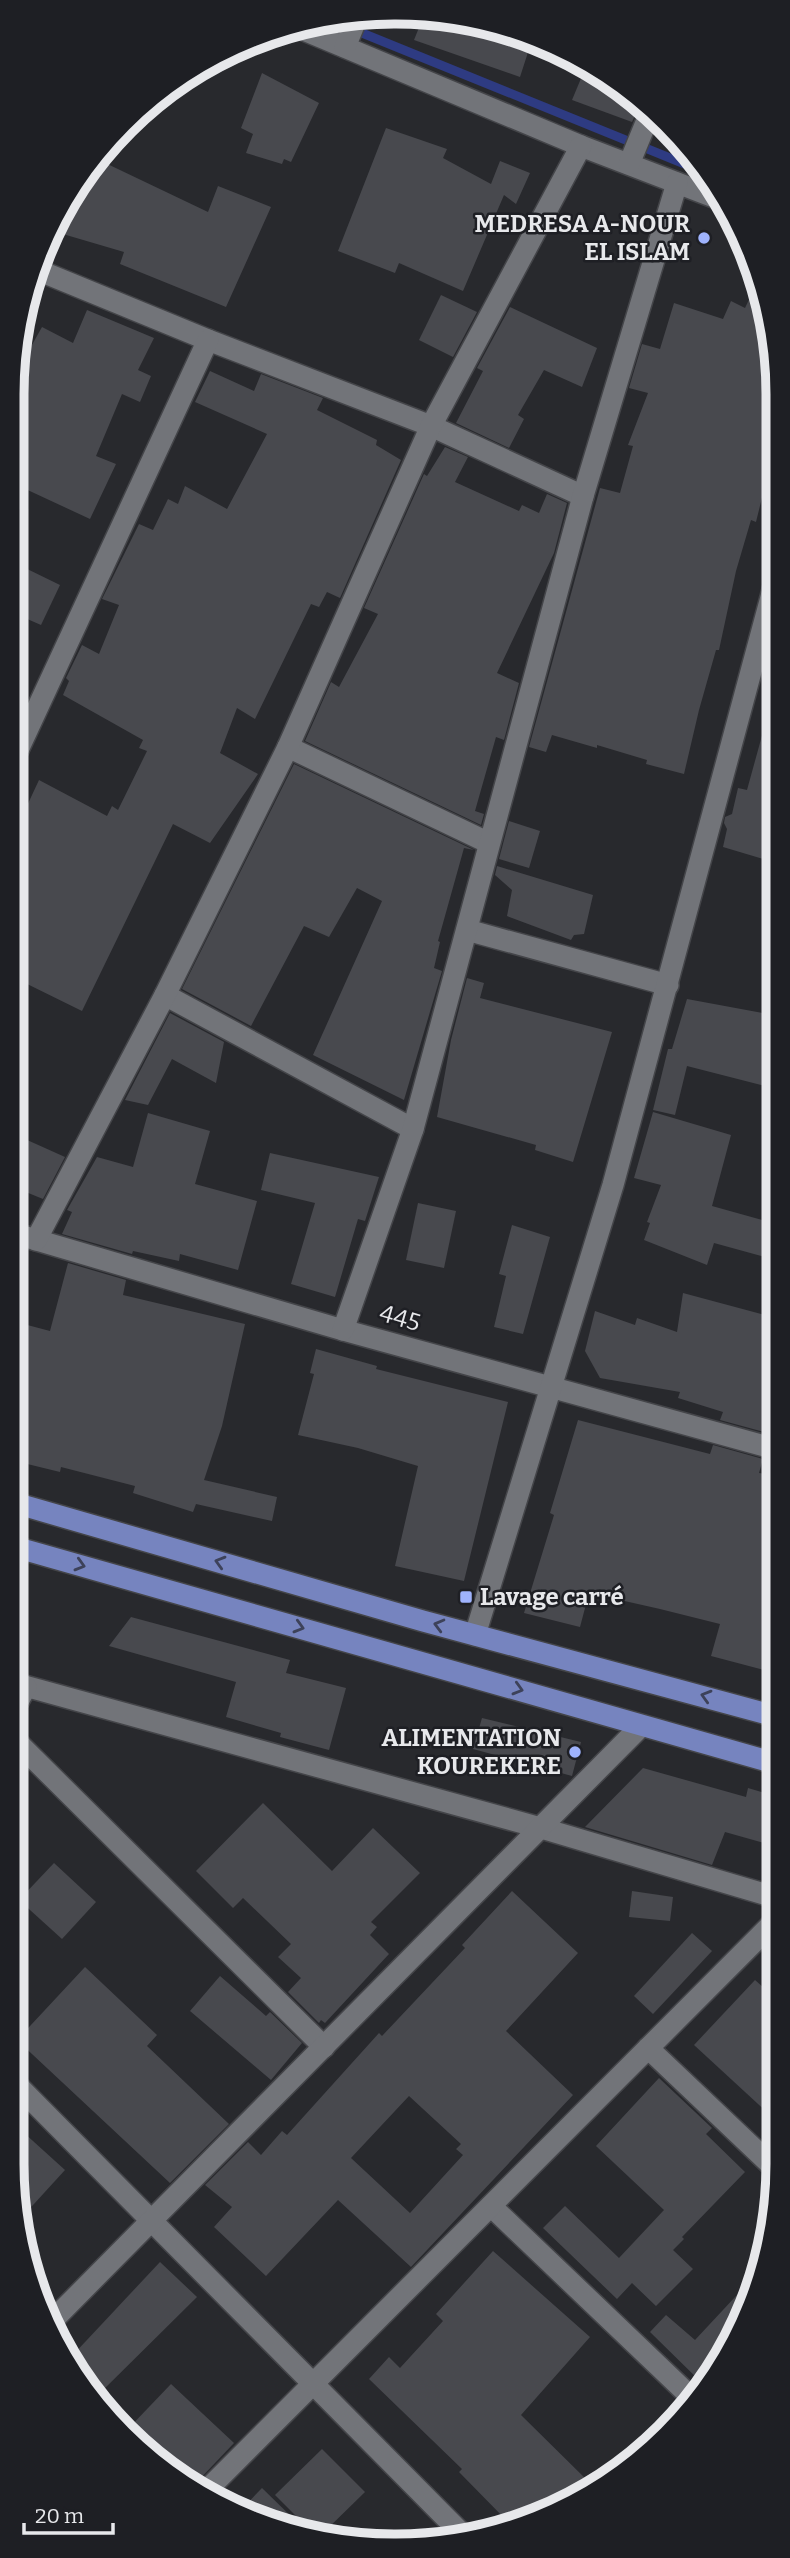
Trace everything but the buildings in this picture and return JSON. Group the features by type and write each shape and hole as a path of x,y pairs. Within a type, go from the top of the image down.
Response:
{"main road":[{"path":"24,1506 475,1634 766,1713"},
{"path":"24,1550 766,1761"}],"street":[{"path":"345,47 353,27"},
{"path":"313,34 581,146 706,194"},
{"path":"629,164 646,123"},
{"path":"26,1237 165,995 288,747 431,426 581,146"},
{"path":"343,1330 413,1129 583,496 677,183"},
{"path":"45,273 208,340 431,426 583,496"},
{"path":"24,737 208,340"},
{"path":"475,1634 613,1185 766,616"},
{"path":"288,747 489,843"},
{"path":"467,930 668,985"},
{"path":"165,995 413,1129"},
{"name":"445","path":"26,1237 343,1330 766,1446"},
{"path":"24,1686 541,1828 766,1895"},
{"path":"58,2315 641,1727"},
{"path":"24,1749 324,2047"},
{"path":"212,2485 766,1930"},
{"path":"648,2048 766,2159"},
{"path":"24,2092 456,2528"},
{"path":"491,2206 686,2392"}],"waterway":[{"path":"349,28 685,164"}],"place":[{"name":"MEDRESA A-NOUR EL ISLAM","path":"704,238"},
{"name":"Lavage carré","path":"466,1597"},
{"name":"ALIMENTATION KOUREKERE","path":"575,1752"}]}
